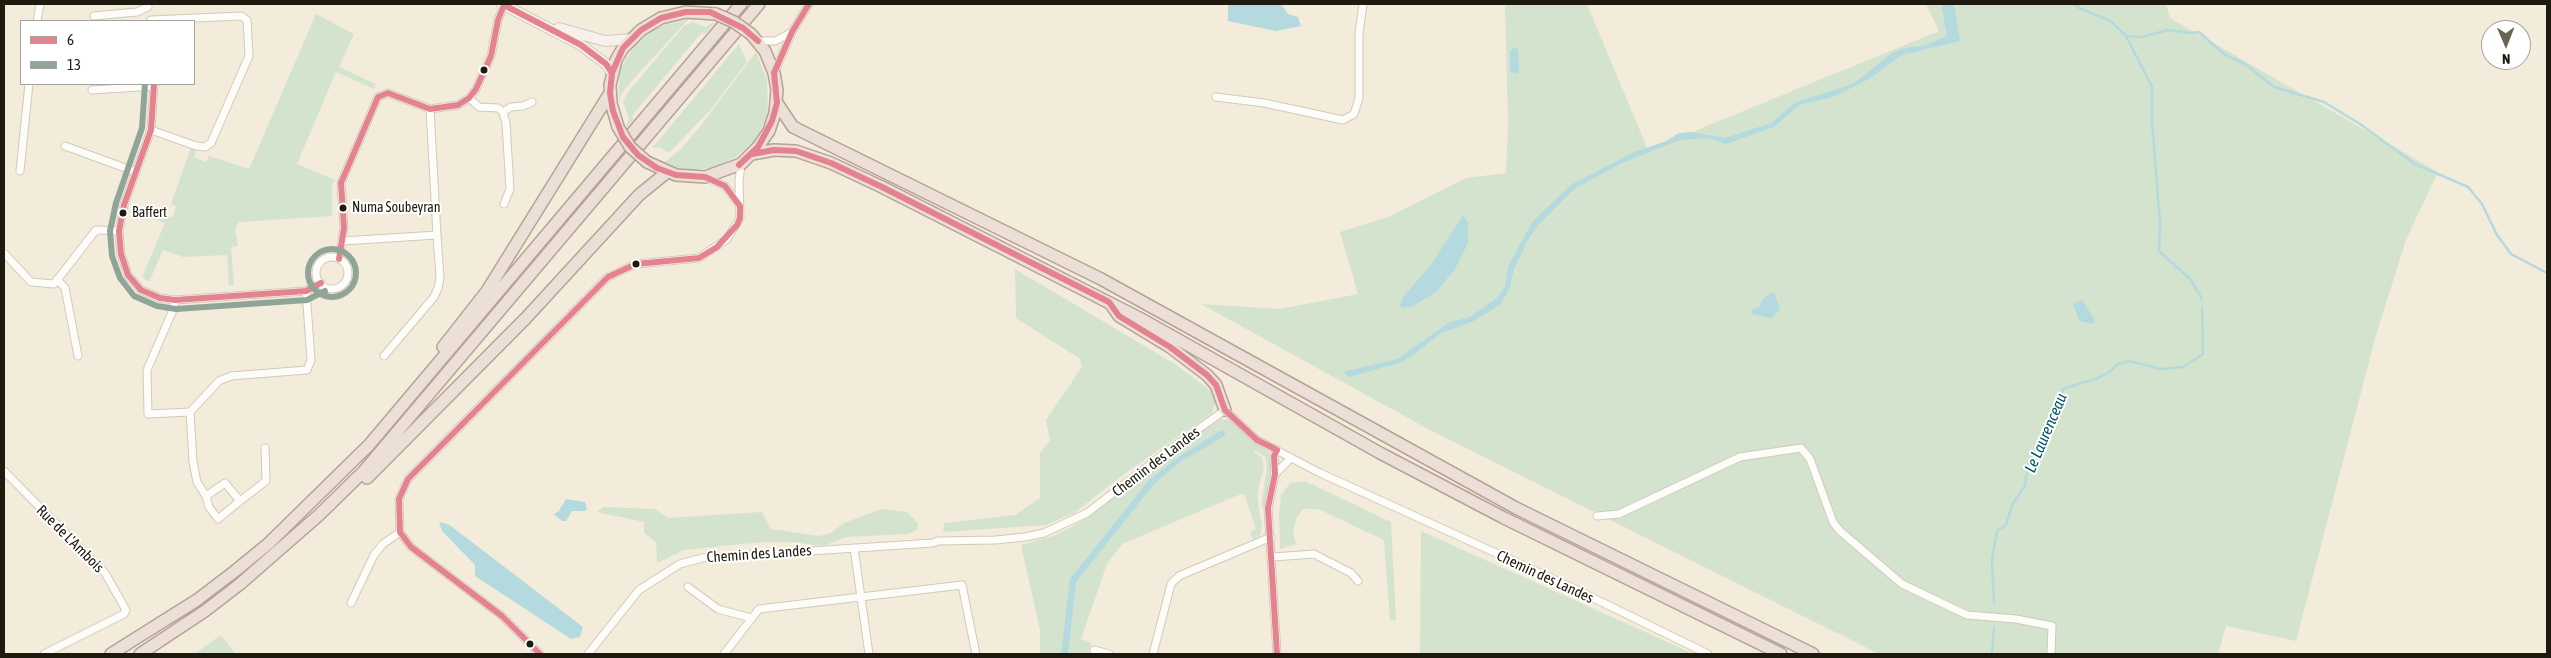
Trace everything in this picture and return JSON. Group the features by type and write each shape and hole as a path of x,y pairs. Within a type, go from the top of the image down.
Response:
{"highway":[{"path":"111,654 198,600 268,544 369,445 741,4"},
{"path":"140,654 205,611 276,554 345,490 391,441 759,4"},
{"path":"676,9 710,10 734,22 754,37 765,51 774,73 777,102 768,131 752,154 741,164 705,178 689,178 666,173 647,162 630,147 618,127 610,94 612,73 619,54 631,39 650,24 676,9"},
{"path":"268,544 286,518 342,466 426,369 476,304 567,166 610,94"},
{"path":"777,102 793,127 1101,279 1508,503 1813,654"},
{"path":"752,154 786,149 805,153 831,163 1109,302 1444,487 1556,545 1781,654"},
{"path":"276,554 306,537 393,453 526,318 639,195 666,173"},
{"path":"1109,302 1119,316 1170,347 1207,375 1216,385 1225,410"}],"main road":[{"path":"503,4 593,53 606,64 612,73"},
{"path":"535,20 592,39 610,42 631,39"}],"street":[{"path":"37,20 40,4"},
{"path":"339,259 343,241 341,183 378,97 388,93 430,109 458,105 469,98 476,90 491,56 503,4"},
{"path":"774,73 792,32 809,4"},
{"path":"1216,97 1257,102 1343,120 1354,114 1359,98 1359,33 1363,4"},
{"path":"94,16 137,12 148,5 151,20"},
{"path":"151,130 196,146 206,146 211,143 249,56 247,20 241,16 169,20"},
{"path":"754,37 775,41 792,32"},
{"path":"20,171 29,85"},
{"path":"92,90 154,85 151,130 124,205 120,231 121,254 128,275 141,290 160,298 175,300 306,291 321,283"},
{"path":"469,98 478,107 498,108 503,112 506,123 510,189 504,204"},
{"path":"503,112 511,106 523,106 532,102"},
{"path":"384,356 434,297 440,278 430,109"},
{"path":"65,146 136,172"},
{"path":"540,654 502,616 412,547 400,532 399,499 408,479 608,277 626,268 654,262 688,260 708,253 732,233 740,218 739,181 741,164"},
{"path":"705,178 725,186 740,206"},
{"path":"4,253 31,282 54,284 96,230 120,231"},
{"path":"343,241 437,235"},
{"path":"333,257 339,259 347,268 347,280 338,288 326,287 321,283 317,272 322,261 333,257"},
{"path":"57,279 65,288 78,356"},
{"path":"175,300 173,310 147,370 148,414 190,412 219,380 230,376 307,370 311,360 306,291"},
{"name":"Chemin des Landes","path":"588,654 639,590 654,578 680,564 702,558 933,543 938,541 1025,537 1061,527 1087,513 1225,410 1246,432 1291,458 1404,512 1575,589 1708,654"},
{"path":"190,412 194,462 198,482 206,496 209,507 218,519 266,481 265,448"},
{"path":"1597,516 1619,514 1740,457 1801,448 1810,459 1833,522 1840,531 1902,584 1967,615 2016,619 2052,626 2051,654"},
{"path":"1277,450 1274,456 1275,474 1268,508 1273,557 1278,654"},
{"path":"1275,474 1291,458"},
{"name":"Rue de L'Ambois","path":"4,471 105,573 126,610 124,614 44,654"},
{"path":"206,496 225,483 240,501"},
{"path":"351,603 374,555 383,544 400,532"},
{"path":"1153,654 1171,584 1179,576 1271,537"},
{"path":"854,548 862,596 868,654"},
{"path":"1273,557 1314,554 1351,573 1358,581"},
{"path":"724,654 760,609 962,585 976,654"},
{"path":"688,587 718,610 751,618"},
{"path":"1094,650 1109,654"}],"green space":[{"path":"1505,4 1587,4 1648,150 1939,31 1926,4 2166,4 2170,18 2438,172 2406,240 2376,335 2296,641 2226,626 2218,654 1879,654 1428,429 1201,304 1280,309 1358,294 1340,232 1388,217 1466,178 1506,173 1508,124"},
{"path":"316,14 354,34 339,67 376,84 374,89 336,72 297,164 335,180 332,185 332,216 239,222 235,229 238,246 231,247 234,285 229,286 227,255 183,257 163,250 149,282 142,277 165,223 132,211 134,205 164,216 173,217 176,206 171,204 191,147 197,149 194,157 206,162 209,156 249,169"},
{"path":"689,19 621,94 619,103 619,76 622,66 634,46 652,31 665,25"},
{"path":"693,22 705,27 715,22 705,34 702,32 632,116 634,119 626,128 629,117 623,102 628,92 684,26"},
{"path":"739,44 747,62 712,108 671,151 667,152 659,147 652,148"},
{"path":"756,52 767,80 768,107 766,120 754,141 736,157 716,167 693,170 672,167 664,163 681,149 699,128"},
{"path":"1015,269 1175,364 1210,390 1216,402 1212,413 1127,472 1074,513 1046,525 943,532 944,523 1015,515 1040,498 1040,453 1050,440 1046,420 1082,367 1080,359 1016,318"},
{"path":"1220,419 1229,420 1268,452 1272,463 1265,506 1261,507 1267,466 1265,457 1255,450 1254,452 1262,457 1264,467 1258,489 1258,503 1262,526 1260,535 1253,540 1250,532 1256,529 1244,494 1241,494 1122,544 1107,564 1081,639 1091,643 1088,654 1040,654 1040,630 1021,545 1056,535 1080,522"},
{"path":"1305,481 1391,522 1396,620 1390,621 1384,540 1318,509 1303,509 1297,517 1293,531 1296,544 1280,549 1279,515 1281,495 1290,483"},
{"path":"603,507 655,509 668,518 762,512 771,529 819,536 831,533 844,523 881,509 907,512 918,523 917,530 908,534 847,537 823,546 792,542 763,542 684,550 657,563 656,542 644,533 644,522 597,512"},
{"path":"1421,531 1694,654 1420,654"},
{"path":"221,635 236,654 194,654"}],"water":[{"path":"1228,4 1281,4 1288,14 1298,17 1301,26 1276,31 1228,21"},
{"path":"1941,4 1954,4 1960,41 1902,55 1869,79 1833,97 1799,105 1774,127 1726,144 1708,138 1680,140 1620,164 1574,189 1538,225 1527,242 1514,269 1510,287 1501,304 1474,321 1441,333 1412,356 1399,363 1349,377 1343,372 1397,359 1450,322 1470,317 1497,298 1505,286 1508,266 1533,221 1571,185 1632,153 1666,141 1679,133 1691,132 1725,138 1771,123 1796,102 1853,84 1891,54 1901,49 1926,45 1947,36"},
{"path":"1513,48 1518,49 1519,74 1510,72 1510,51"},
{"path":"1463,215 1468,223 1468,243 1455,269 1436,292 1413,306 1403,308 1400,305 1403,297 1431,265"},
{"path":"1772,292 1775,294 1780,310 1771,318 1751,314 1752,310 1760,306 1762,300"},
{"path":"2082,300 2095,320 2094,324 2079,321 2073,303"},
{"path":"1222,430 1226,435 1180,462 1155,483 1076,582 1068,654 1061,654 1070,579 1149,480 1177,458"},
{"path":"566,499 585,502 586,511 572,511 566,521 562,521 554,514 559,511"},
{"path":"439,522 448,524 583,627 580,637 571,639 475,576 475,565 442,531"}],"waterway":[{"name":"Le Laurenceau","path":"2075,4 2079,8 2111,21 2126,36 2152,87 2152,120 2160,224 2159,251 2191,280 2202,299"},
{"path":"2126,36 2141,37 2168,30 2191,33 2199,32 2225,55 2245,64 2274,87 2324,102 2360,124 2415,164 2468,187 2482,204 2497,235 2511,254 2547,273"},
{"name":"Le Laurenceau","path":"1994,603 1992,559 1997,531 2006,525 2012,505 2025,486 2028,466 2039,443 2046,436 2053,421 2063,389 2098,378 2108,373 2118,364 2129,361 2161,369 2183,367 2203,354 2202,308"},
{"name":"Le Laurenceau","path":"1992,654 1994,628"}],"transit line":[{"name":"6","path":"774,73 792,32 809,4"},
{"name":"6","path":"339,259 344,228 341,183 378,97 388,93 430,109 458,105 469,98 476,89 491,56 498,20 504,5 581,45 606,64 612,73"},
{"name":"6","path":"540,654 502,616 411,547 400,532 399,499 408,479 608,277 636,264 699,258 717,247 737,225 740,218 740,206 725,186 705,177 676,175 657,168 638,155 623,137 613,111 610,93 612,73 623,48 641,30 661,18 686,12 710,12 743,28 758,41"},
{"name":"6","path":"739,165 758,147 772,121 777,103 774,73"},
{"name":"13","path":"145,85 142,128 116,203 110,231 112,256 120,278 134,296 157,306 176,309 307,300 325,291"},
{"name":"6","path":"154,85 151,130 124,205 119,231 121,254 128,275 141,290 160,298 175,300 306,291 321,283"},
{"name":"6","path":"752,154 774,150 796,151 831,163 882,187 1109,302 1119,316 1170,347 1207,375 1216,385 1225,410 1257,440 1277,450 1274,456 1275,474 1268,508 1277,654"},
{"name":"13","path":"327,249 337,249 349,256 356,268 356,273 356,278 349,290 337,297 327,297 319,293 312,286 308,278 308,268 312,260 319,253 327,249"}],"place":[{"name":"Numa Soubeyran","path":"343,208"},
{"name":"Baffert","path":"123,213"}]}
